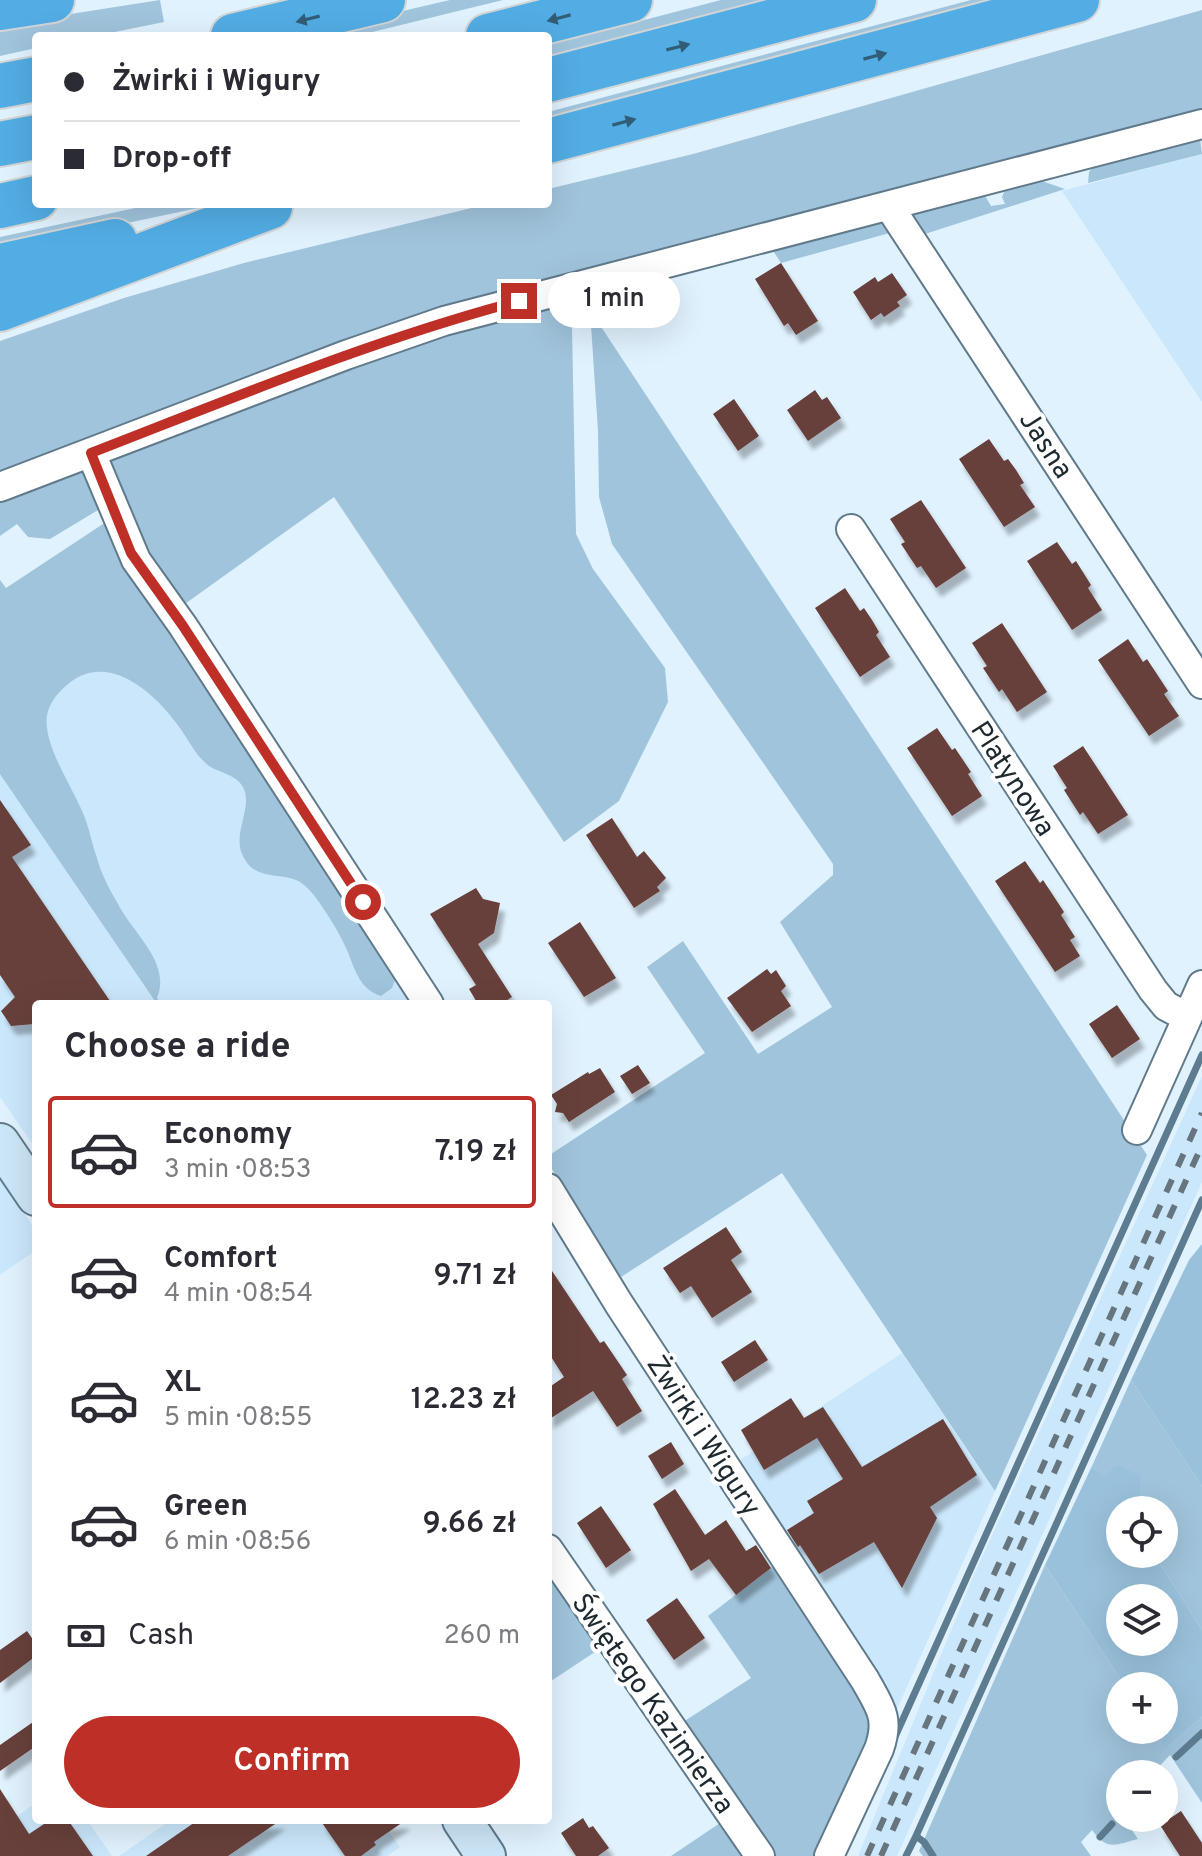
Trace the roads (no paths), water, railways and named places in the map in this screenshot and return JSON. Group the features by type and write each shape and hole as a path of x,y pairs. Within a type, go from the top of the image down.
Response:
{"highway":[{"path":"0,8 52,0"},
{"path":"250,32 383,0"},
{"path":"504,32 630,0"},
{"path":"552,79 854,0"},
{"path":"552,140 1077,0"},
{"path":"0,86 32,80"},
{"path":"0,144 32,138"},
{"path":"0,206 32,199"},
{"path":"0,266 262,208"},
{"path":"0,309 268,208"}],"street":[{"path":"0,487 331,360 444,321 1202,124"},
{"name":"Jasna","path":"889,206 1202,684"},
{"path":"91,453 136,560 191,638 426,1000"},
{"name":"Platynowa","path":"851,529 1153,990 1166,1006 1187,1017"},
{"path":"1137,1130 1202,985"},
{"path":"0,1143 32,1190"},
{"name":"Żwirki i Wigury","path":"552,1195 619,1304 865,1680 883,1714 884,1733 829,1856"},
{"name":"Świętego Kazimierza","path":"552,1555 760,1856"},
{"path":"465,1824 486,1856"}],"waterway":[{"path":"894,1739 1202,1055"},
{"path":"916,1836 1202,1200"},
{"path":"1176,1757 1202,1733"},
{"path":"1100,1837 1106,1830"},
{"path":"906,1856 916,1836 933,1856"}],"railway":[{"path":"867,1856 1202,1113"},
{"path":"881,1856 1202,1145"}]}
